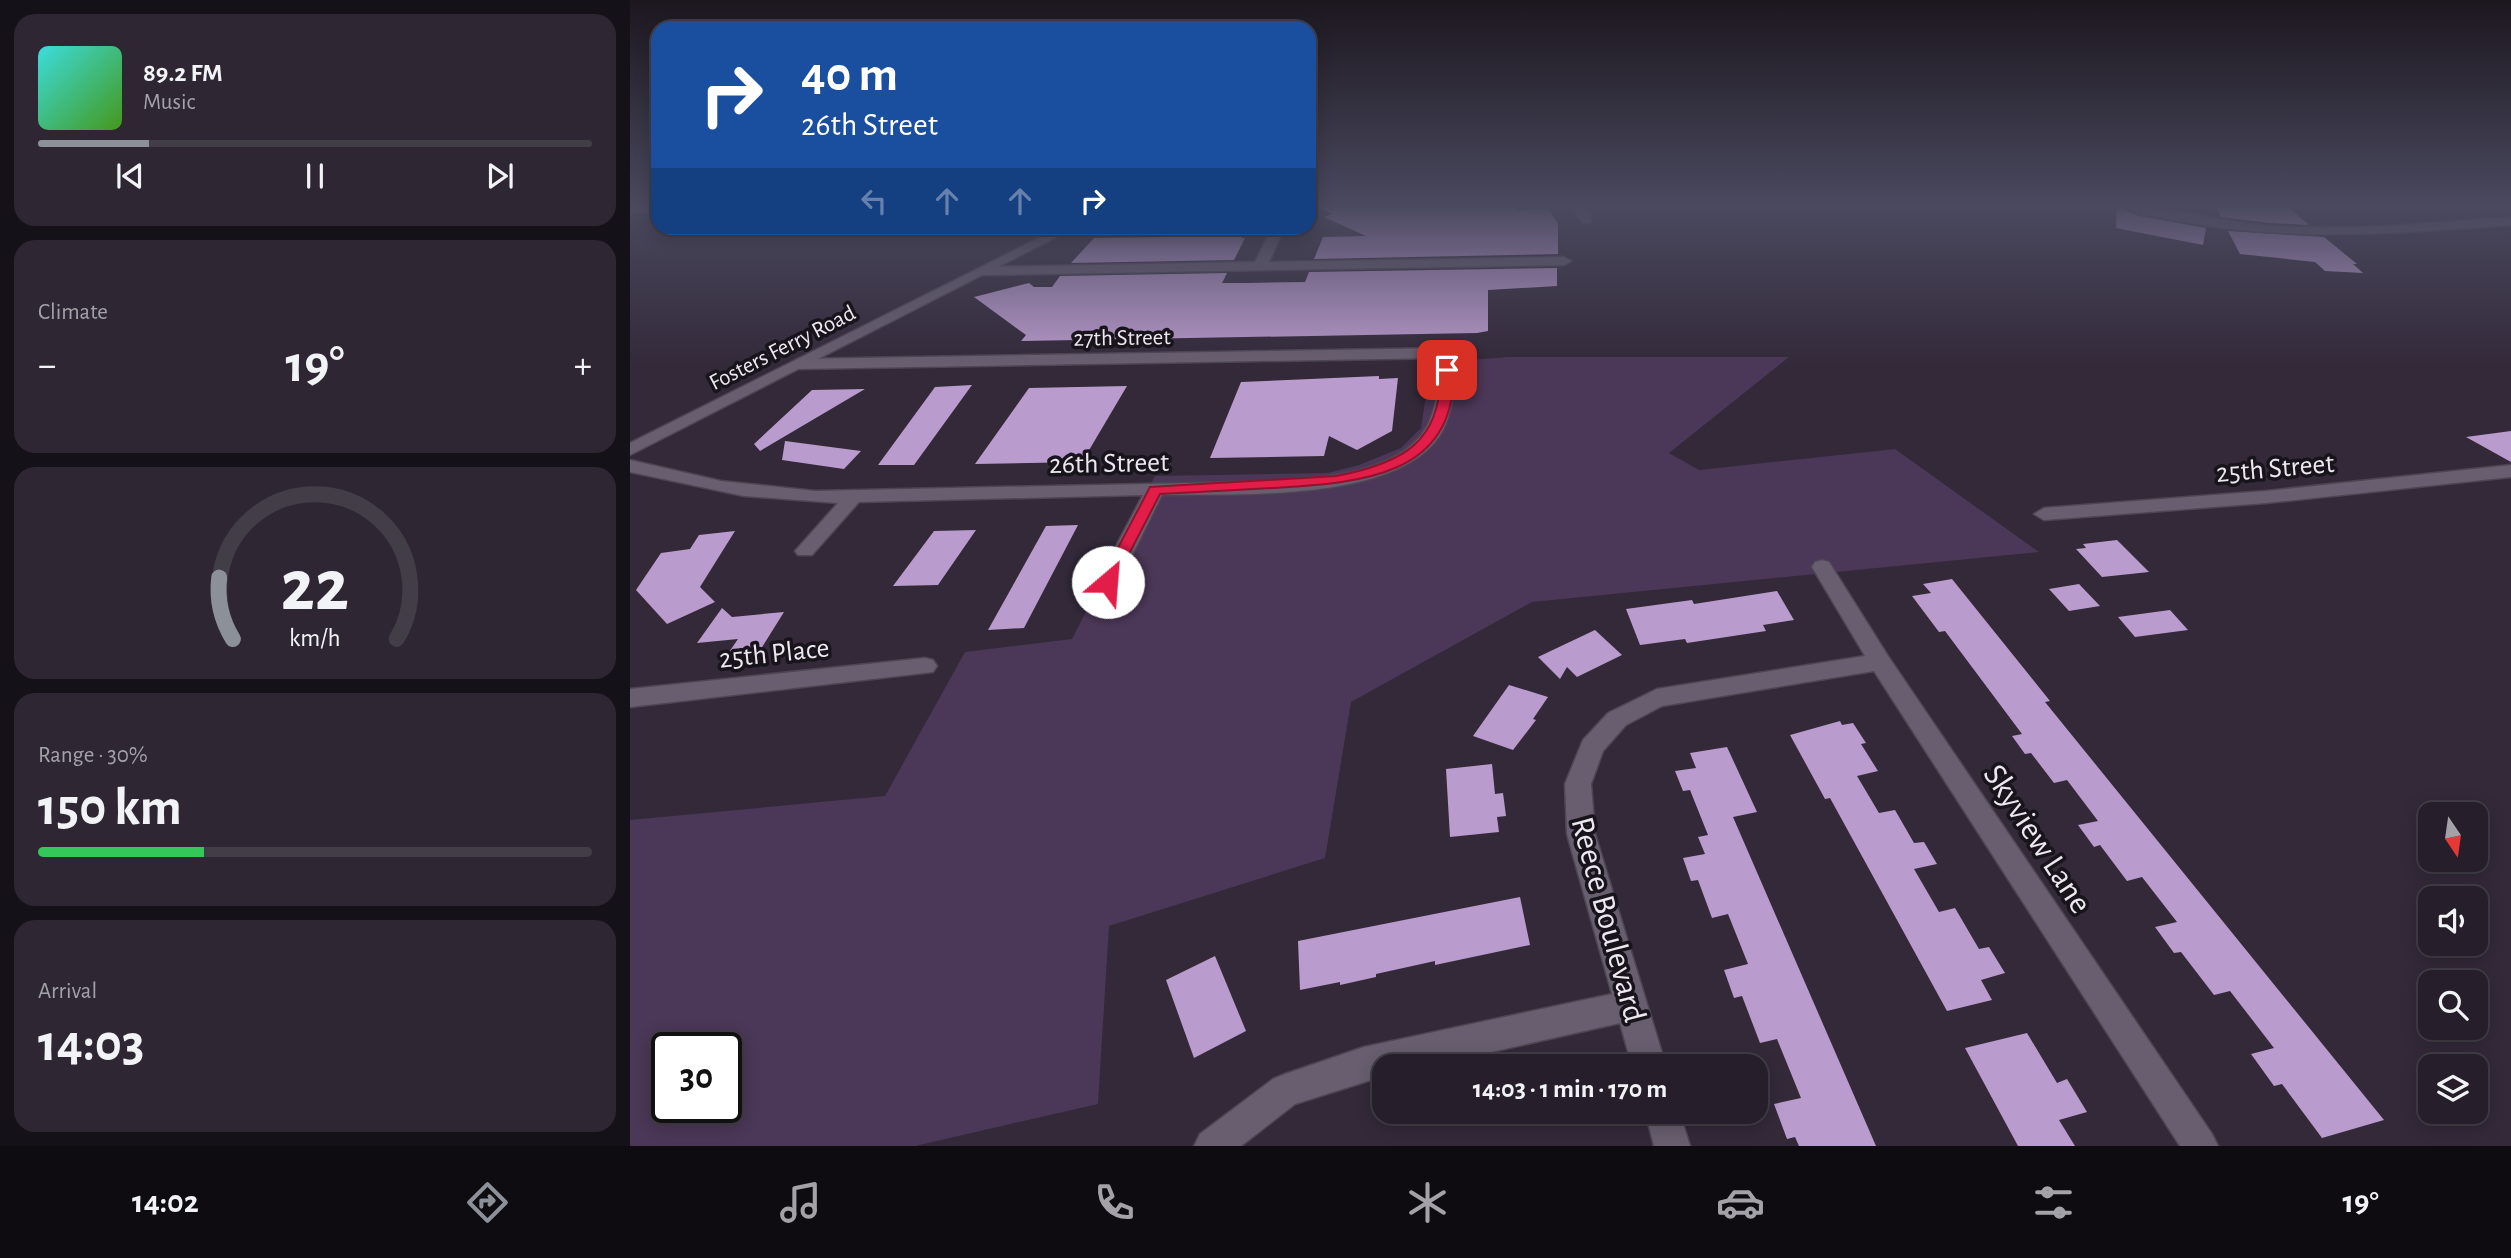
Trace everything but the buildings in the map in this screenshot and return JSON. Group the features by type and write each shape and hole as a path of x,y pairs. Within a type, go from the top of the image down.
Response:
{"street":[{"name":"Fosters Ferry Road","path":"630,450 1005,259"},
{"path":"1260,266 1263,259"},
{"path":"982,271 1564,261"},
{"name":"27th Street","path":"798,364 1446,354"},
{"name":"26th Street","path":"630,466 723,488 772,496 853,497 1155,490 1307,483 1365,474 1412,453 1427,440 1438,427 1447,387 1446,354"},
{"name":"25th Street","path":"2044,514 2266,497 2511,471"},
{"path":"1108,582 1155,490"},
{"path":"806,551 853,497"},
{"name":"Skyview Lane","path":"1822,567 1880,662 2200,1146"},
{"name":"Reece Boulevard","path":"1645,1054 1581,834 1578,784 1592,747 1617,719 1657,698 1880,662"},
{"name":"25th Place","path":"630,698 925,666"},
{"path":"1212,1146 1285,1091 1364,1064 1631,1005"},
{"path":"1666,1124 1672,1146"}],"shaded area":[{"path":"1508,357 1789,357 1669,453 1699,470 1895,449 2039,552 1532,602 1351,702 1325,858 1109,926 1098,1104 915,1146 630,1146 630,820 885,796 965,652 1072,639 1155,476 1328,473 1359,465 1401,448 1421,428 1431,363"}],"route":[{"path":"1108,582 1155,490 1336,480 1390,465 1412,453 1438,427 1447,387 1447,370"}]}
